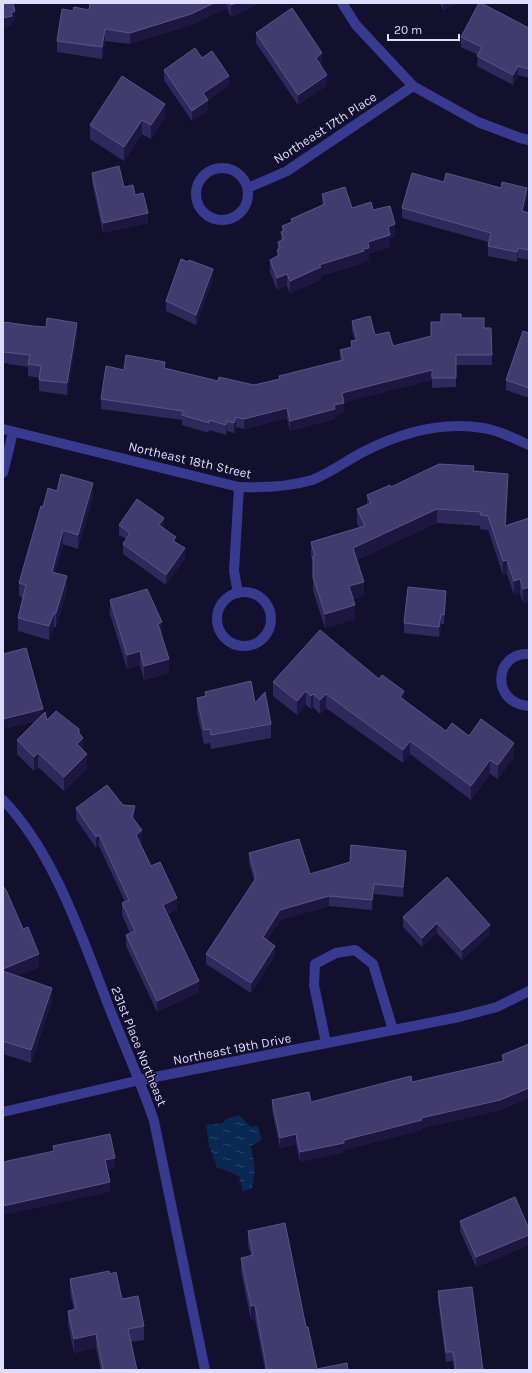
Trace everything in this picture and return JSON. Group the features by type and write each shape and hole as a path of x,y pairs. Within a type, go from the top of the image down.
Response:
{"street":[{"path":"342,3 356,25 413,86 478,122 529,140"},
{"name":"Northeast 17th Place","path":"248,188 287,171 413,86"},
{"path":"229,168 238,172 244,179 248,188 249,197 246,206 241,213 233,218 215,220 207,216 200,209 196,201 198,183 211,170 229,168"},
{"name":"Northeast 18th Street","path":"8,430 239,487 263,488 286,486 312,480 399,436 424,428 461,425 485,428 529,446"},
{"path":"3,473 8,430"},
{"path":"238,593 234,571 239,487"},
{"path":"248,592 257,595 264,600 270,613 270,626 266,635 259,641 250,645 232,643 224,637 220,629 218,620 219,611 223,602 230,596 238,593 248,592"},
{"path":"529,654 516,656 508,661 503,669 501,678 505,695 520,705 529,706"},
{"name":"231st Place Northeast","path":"3,800 27,829 54,873 140,1080 154,1121 205,1370"},
{"path":"326,1043 314,985 315,964 336,953 355,950 373,964 393,1030"},
{"name":"Northeast 19th Drive","path":"3,1112 140,1080 393,1030 497,1007 529,991"}],"water":[{"path":"239,1115 251,1127 258,1126 262,1140 251,1146 255,1170 252,1189 243,1191 239,1176 217,1167 209,1146 206,1125 223,1123 226,1119"}],"building":[{"path":"3,3 13,3 15,11 11,13 12,16 3,18"},
{"path":"90,3 214,3 191,14 130,33 105,29 102,47 57,41 62,9 73,11 74,7 89,10"},
{"path":"479,3 529,28 529,69 518,66 513,75 477,56 482,47 461,37"},
{"path":"292,8 322,53 316,58 327,75 298,95 256,33"},
{"path":"195,48 202,58 212,51 229,76 203,93 208,100 192,111 164,70"},
{"path":"122,76 165,104 151,125 142,120 124,147 90,125"},
{"path":"119,166 124,187 133,185 135,195 143,193 148,213 103,223 92,173"},
{"path":"412,173 444,182 446,173 501,188 502,182 527,188 522,211 529,213 529,250 518,248 517,252 488,246 491,233 402,208"},
{"path":"345,187 352,208 371,202 373,210 390,206 395,224 388,227 390,235 368,242 369,248 363,249 364,251 319,265 321,267 290,281 287,274 277,278 270,260 279,255 277,250 280,248 278,242 284,239 281,232 284,230 282,226 292,222 291,219 325,204 322,194"},
{"path":"181,259 188,262 189,260 213,269 196,315 166,301"},
{"path":"441,314 461,314 461,318 484,318 484,328 491,328 492,355 456,355 456,378 432,378 432,370 342,393 344,403 334,405 335,409 290,421 287,408 244,419 236,417 234,423 227,421 226,425 209,420 209,423 182,415 183,411 101,399 106,366 124,370 126,355 165,362 164,368 218,381 219,377 254,385 280,379 279,376 343,360 340,350 352,347 351,341 357,340 352,321 370,316 375,335 389,332 393,346 431,336 431,322 441,322"},
{"path":"47,318 77,323 67,383 39,380 41,366 28,364 30,355 3,352 3,322 46,327"},
{"path":"523,331 529,333 529,388 506,380"},
{"path":"439,464 474,466 473,471 508,474 505,526 529,518 529,587 523,589 520,579 514,581 507,560 503,561 488,516 480,515 481,512 437,509 353,548 364,582 349,586 355,605 325,614 313,577 313,556 315,556 311,542 365,526 357,509 371,503 367,495 390,485 391,487"},
{"path":"61,474 93,483 78,535 63,530 52,572 67,576 56,613 54,613 49,626 18,618 26,585 19,583 41,506 43,507 48,488 57,491"},
{"path":"137,499 164,518 159,525 176,537 173,541 185,548 166,575 123,544 130,533 119,525"},
{"path":"408,587 446,591 444,615 441,614 439,627 404,623"},
{"path":"147,589 162,622 158,624 169,659 144,666 140,651 127,655 110,600"},
{"path":"320,630 379,679 382,675 404,691 400,697 446,731 452,723 469,736 481,719 514,743 498,765 490,760 471,786 410,741 403,750 326,694 320,700 313,694 311,696 306,691 297,701 273,682"},
{"path":"26,648 43,709 3,719 3,654"},
{"path":"251,681 255,703 265,692 271,724 211,735 210,729 204,730 197,698 206,696 205,692"},
{"path":"56,711 79,729 79,733 83,738 77,744 87,754 64,777 38,753 34,757 17,740 45,712 47,720"},
{"path":"107,785 123,805 135,806 132,817 142,830 136,835 151,866 160,862 177,898 163,905 199,981 157,1001 126,935 135,931 122,903 129,900 99,835 96,837 76,808"},
{"path":"299,839 310,874 350,862 351,845 406,851 403,887 374,884 372,900 329,896 280,910 263,937 275,946 251,983 206,954 256,878 249,853"},
{"path":"447,877 490,925 462,950 437,923 422,938 403,917"},
{"path":"3,886 23,929 28,927 39,954 3,969"},
{"path":"3,971 52,988 31,1050 3,1041"},
{"path":"529,1044 529,1088 500,1100 421,1118 422,1120 344,1140 344,1143 300,1152 296,1134 280,1138 272,1100 309,1092 311,1102 411,1076 412,1082 504,1061 502,1055"},
{"path":"110,1134 115,1158 105,1160 110,1182 3,1206 3,1162 54,1151 53,1146"},
{"path":"515,1197 529,1229 529,1235 476,1257 460,1221"},
{"path":"285,1223 306,1327 308,1327 317,1369 347,1363 348,1370 267,1370 255,1305 251,1306 241,1258 253,1255 248,1231"},
{"path":"109,1271 110,1274 116,1272 122,1299 138,1296 144,1326 128,1329 137,1370 103,1370 96,1334 74,1339 68,1311 76,1309 70,1279"},
{"path":"472,1287 483,1370 456,1370 453,1352 446,1352 438,1291"}]}
